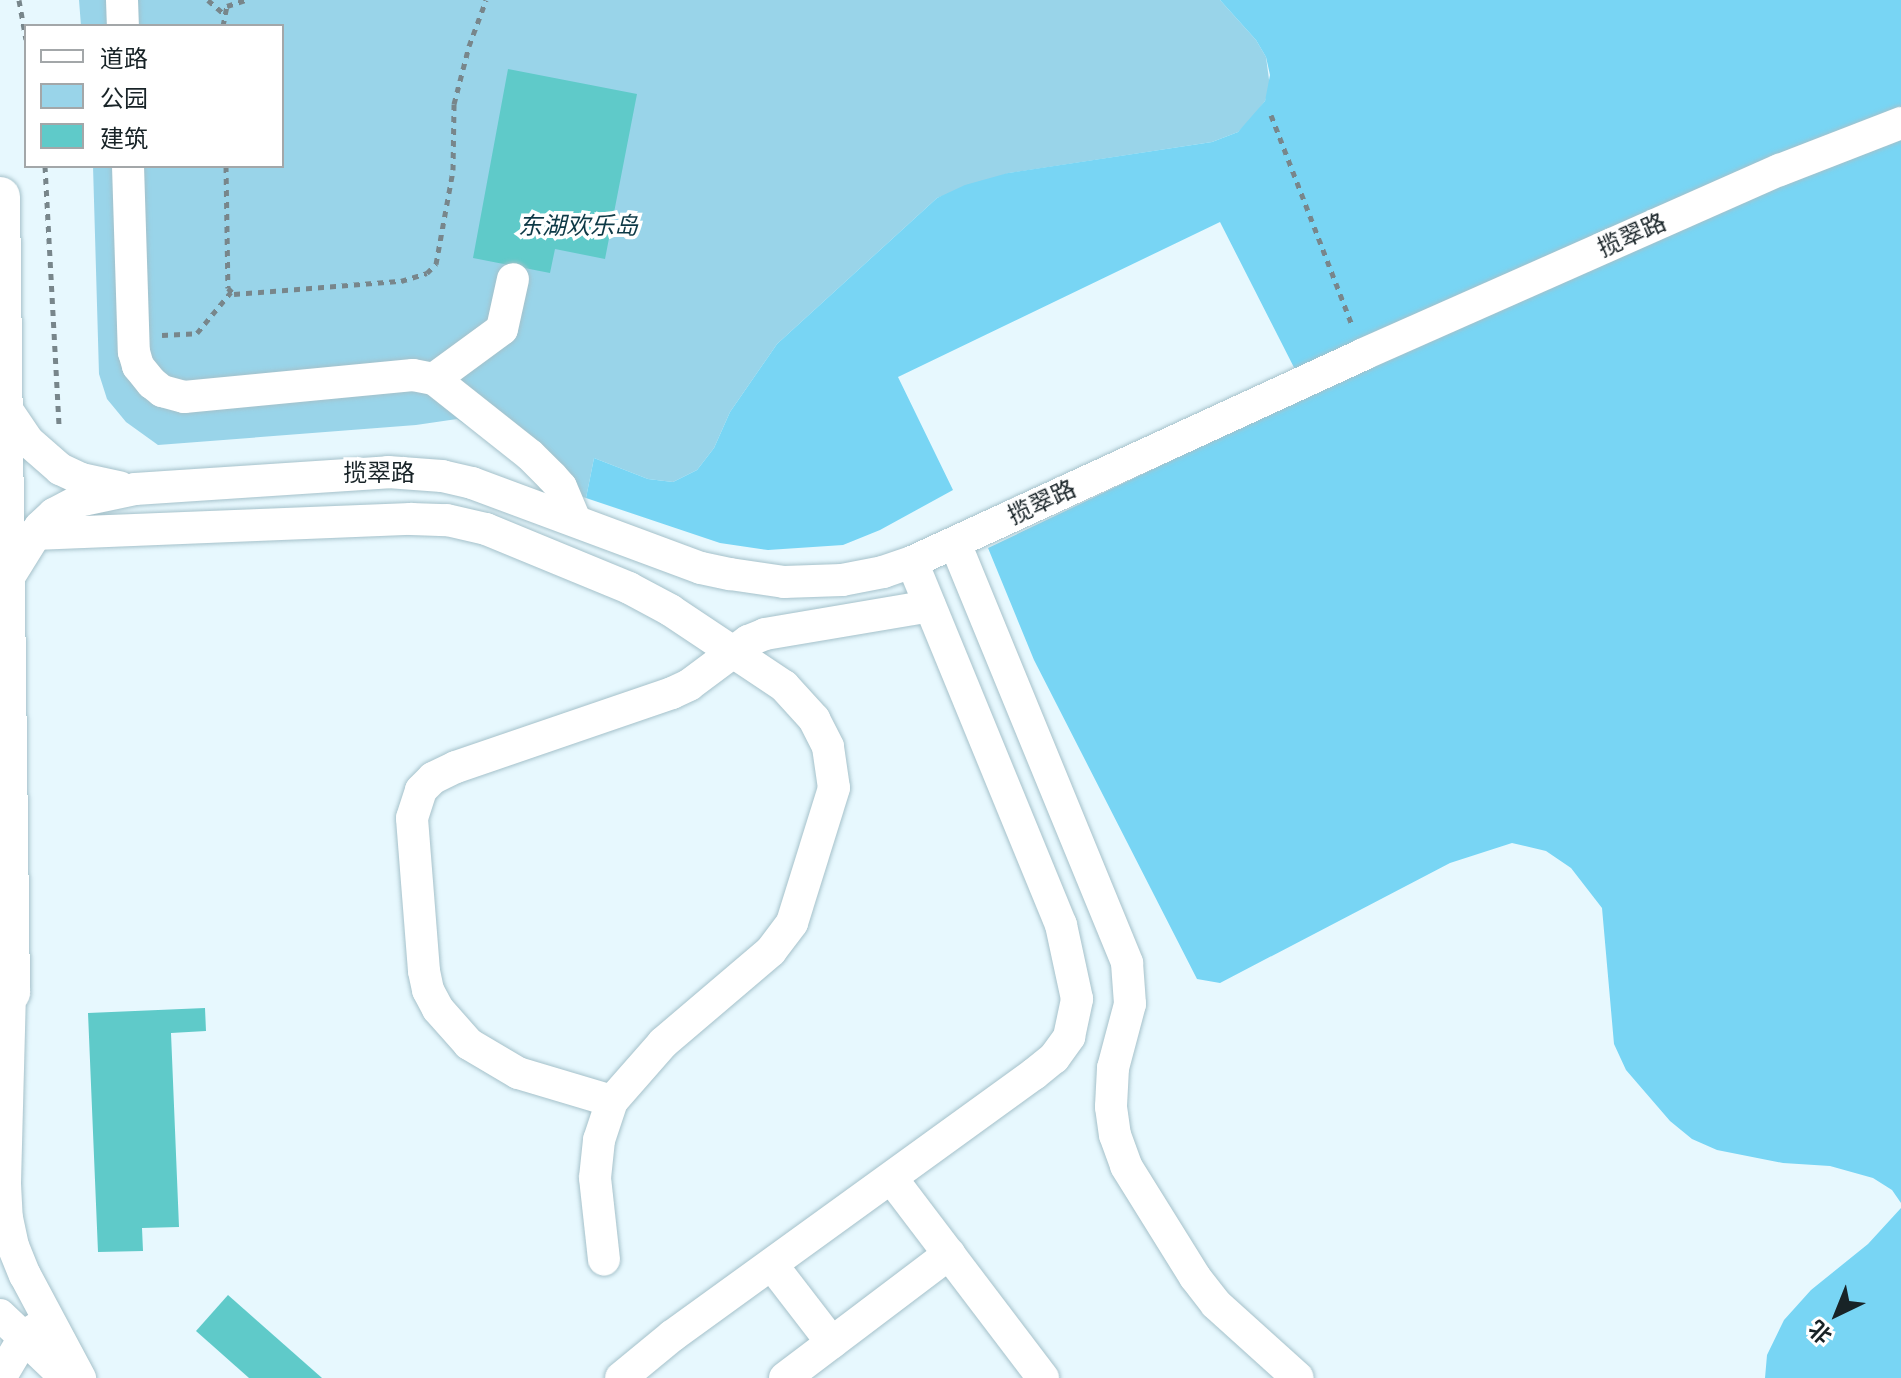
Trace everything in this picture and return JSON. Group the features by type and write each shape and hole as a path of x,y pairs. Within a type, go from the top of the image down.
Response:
{"main road":[{"path":"0,197 7,580 5,997"}],"street":[{"path":"122,0 123,24"},
{"name":"揽翠路","path":"7,580 34,534 65,507 135,489 412,472 472,483 701,568 784,582 842,580 912,562 1364,354 1780,170 1901,123"},
{"path":"128,168 133,336 135,359 143,375 174,396 413,375 434,379 530,455 561,487 575,520"},
{"path":"434,379 502,329 513,279"},
{"name":"揽翠路","path":"5,407 28,441 60,469 98,483 135,489"},
{"path":"34,534 447,520 486,529 629,588 734,650 784,686 814,719 833,763 832,802 792,923 782,938 663,1043 612,1101 599,1140 595,1178 604,1260"},
{"path":"955,543 1127,963 1130,1004 1113,1068 1111,1107 1115,1135 1126,1166 1209,1295 1298,1378"},
{"path":"621,1378 672,1336 892,1179 1054,1058 1069,1037 1077,999 1061,925 912,562"},
{"path":"612,1101 518,1073 469,1044 438,1009 428,990 424,971 412,818 415,801 433,778 456,767 672,693 734,650 765,634 930,606"},
{"path":"0,1378 16,1325 13,1246 5,1184 5,997"},
{"path":"892,1179 1043,1378"},
{"path":"785,1378 949,1254"},
{"path":"772,1265 832,1343"},
{"path":"16,1325 65,1378"},
{"path":"16,1325 80,1378"}],"path":[{"path":"19,0 24,28"},
{"path":"208,0 223,13"},
{"path":"223,24 227,6 246,0"},
{"path":"231,292 240,294 401,281 431,269 440,248 453,170 454,104 469,46 486,0"},
{"path":"1271,115 1364,354"},
{"path":"45,168 60,469"},
{"path":"133,336 197,333 231,292 226,168"}],"green space":[{"name":"东湖欢乐岛","path":"79,0 1220,0 1256,40 1266,57 1270,87 1265,101 1249,122 1238,132 1212,142 1009,173 937,198 777,344 730,412 714,448 697,470 673,482 648,479 594,458 586,498 545,485 536,471 457,419 416,425 158,445 126,422 107,399 99,374 93,168 284,168 284,24 81,24"}],"shaded area":[{"path":"1220,0 1901,0 1901,1203 1892,1190 1873,1178 1830,1166 1783,1163 1717,1150 1692,1139 1670,1121 1626,1070 1614,1044 1602,908 1571,868 1546,851 1512,843 1450,863 1220,983 1197,979 1034,660 988,548 1308,395 1220,222 898,377 953,490 880,530 843,545 768,550 720,543 586,498 594,458 648,479 673,482 697,470 714,448 730,412 777,344 937,198 965,185 1008,173 1212,142 1238,132 1265,101 1270,75 1266,57 1256,40"},
{"path":"1901,1208 1901,1378 1765,1378 1767,1355 1784,1320 1811,1290 1868,1244"}],"building":[{"path":"508,69 637,94 605,259 555,249 550,273 473,258"},
{"path":"205,1008 206,1031 171,1033 179,1227 142,1228 143,1251 98,1252 88,1013"},
{"path":"228,1295 322,1378 249,1378 196,1331"}]}
